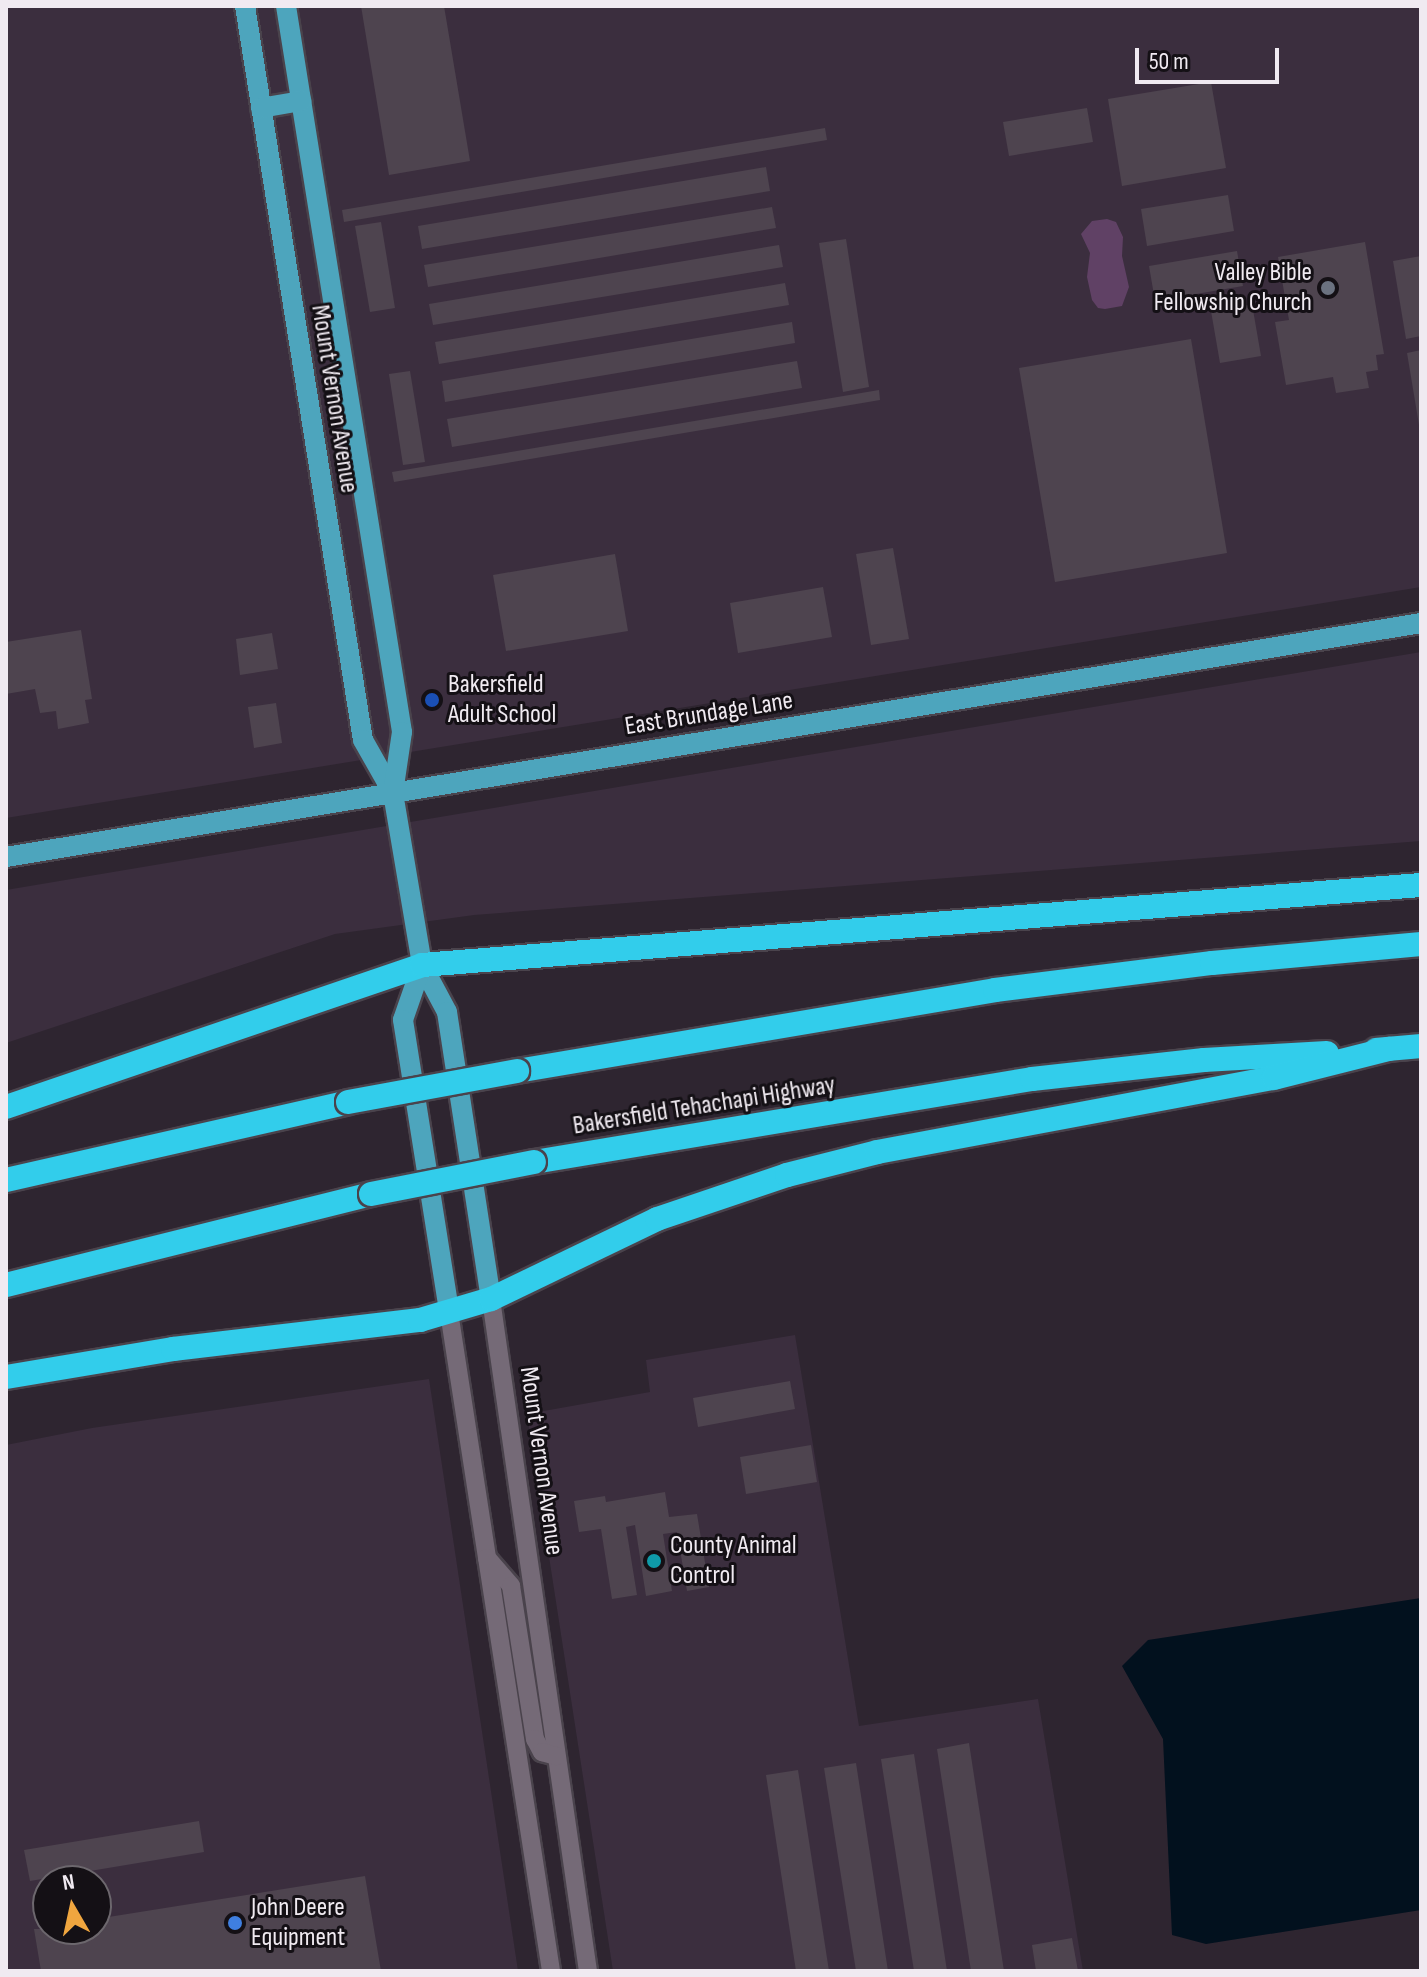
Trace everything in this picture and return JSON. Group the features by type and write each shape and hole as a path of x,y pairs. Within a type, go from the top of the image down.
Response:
{"highway":[{"path":"6,1107 422,965 1421,885"},
{"path":"6,1180 348,1102 995,990 1212,963 1421,944"},
{"name":"Bakersfield Tehachapi Highway","path":"6,1285 371,1194 534,1162 1032,1079 1204,1060 1421,1046"},
{"path":"6,1377 173,1349 420,1320 491,1299 657,1219 787,1175 877,1152 1274,1078 1389,1049"}],"main road":[{"name":"Mount Vernon Avenue","path":"245,6 363,740 393,793"},
{"name":"Mount Vernon Avenue","path":"286,6 402,732 393,793 422,965 447,1012 491,1299"},
{"path":"261,108 301,101"},
{"name":"East Brundage Lane","path":"6,857 1421,623"},
{"name":"Mount Vernon Avenue","path":"422,965 403,1020 449,1312"}],"street":[{"name":"Mount Vernon Avenue","path":"491,1299 588,1971"},
{"name":"Mount Vernon Avenue","path":"449,1312 551,1971"},
{"path":"487,1558 511,1586 535,1739 542,1752 556,1756"}],"shaded area":[{"path":"6,6 1421,6 1421,587 6,818"},
{"path":"1107,219 1116,222 1123,237 1122,256 1129,287 1122,306 1105,309 1098,308 1092,300 1087,277 1090,253 1081,234 1092,221"},
{"path":"1421,652 1421,841 474,915 335,934 6,1043 6,890"},
{"path":"795,1335 859,1726 1038,1699 1083,1971 613,1971 527,1414 650,1392 646,1360"},
{"path":"429,1379 518,1971 6,1971 6,1445 92,1428"}],"water":[{"path":"1421,1598 1421,1910 1206,1944 1172,1935 1163,1739 1122,1666 1148,1640"}],"building":[{"path":"361,6 444,6 470,161 389,175"},
{"path":"1211,82 1226,168 1122,186 1108,99"},
{"path":"1087,108 1093,142 1009,156 1003,122"},
{"path":"825,128 827,140 344,222 342,210"},
{"path":"766,167 770,191 422,249 418,226"},
{"path":"1228,195 1234,231 1147,246 1141,209"},
{"path":"772,207 776,228 428,287 424,265"},
{"path":"381,222 395,308 370,312 355,226"},
{"path":"846,239 869,387 843,392 819,243"},
{"name":"Valley Bible Fellowship Church","path":"1365,242 1384,354 1376,355 1378,370 1366,372 1369,388 1336,393 1333,377 1286,385 1275,322 1289,320 1278,257"},
{"path":"779,245 783,267 433,325 429,304"},
{"path":"1237,251 1243,286 1155,301 1149,266"},
{"path":"1421,256 1421,336 1406,339 1393,261"},
{"path":"785,283 789,305 439,364 435,342"},
{"path":"1252,304 1261,356 1220,363 1211,311"},
{"path":"792,322 795,343 445,402 442,381"},
{"path":"1191,339 1227,553 1055,582 1019,368"},
{"path":"1421,350 1421,425 1419,425 1407,353"},
{"path":"797,361 802,388 452,447 447,419"},
{"path":"410,371 425,462 403,465 389,374"},
{"path":"879,390 880,400 394,482 392,472"},
{"path":"893,548 909,639 871,645 856,554"},
{"path":"615,554 628,631 506,651 493,575"},
{"path":"823,587 832,637 738,653 730,603"},
{"path":"81,630 92,699 85,700 89,723 58,729 56,711 40,713 35,689 6,694 6,642"},
{"path":"272,633 278,669 240,675 236,639"},
{"path":"276,703 282,743 254,748 248,707"},
{"path":"790,1381 795,1409 698,1427 693,1398"},
{"path":"811,1445 817,1482 746,1494 740,1457"},
{"name":"County Animal Control","path":"665,1492 669,1517 697,1514 709,1587 687,1591 677,1532 663,1534 672,1591 646,1596 635,1525 626,1527 637,1595 612,1599 601,1529 579,1532 574,1501 605,1496 606,1502"},
{"path":"969,1743 1004,1971 971,1971 937,1749"},
{"path":"914,1754 947,1971 914,1971 881,1759"},
{"path":"856,1763 888,1971 856,1971 824,1768"},
{"path":"798,1770 829,1971 796,1971 766,1775"},
{"path":"199,1821 204,1852 112,1867 32,1865 30,1881 24,1850"},
{"name":"John Deere Equipment","path":"365,1876 381,1971 41,1971 37,1945 112,1945 112,1916"},
{"path":"1072,1938 1078,1971 1036,1971 1032,1945"}],"place":[{"name":"Valley Bible Fellowship Church","path":"1328,288"},
{"name":"Bakersfield Adult School","path":"432,700"},
{"name":"County Animal Control","path":"654,1561"},
{"name":"John Deere Equipment","path":"235,1923"}]}
